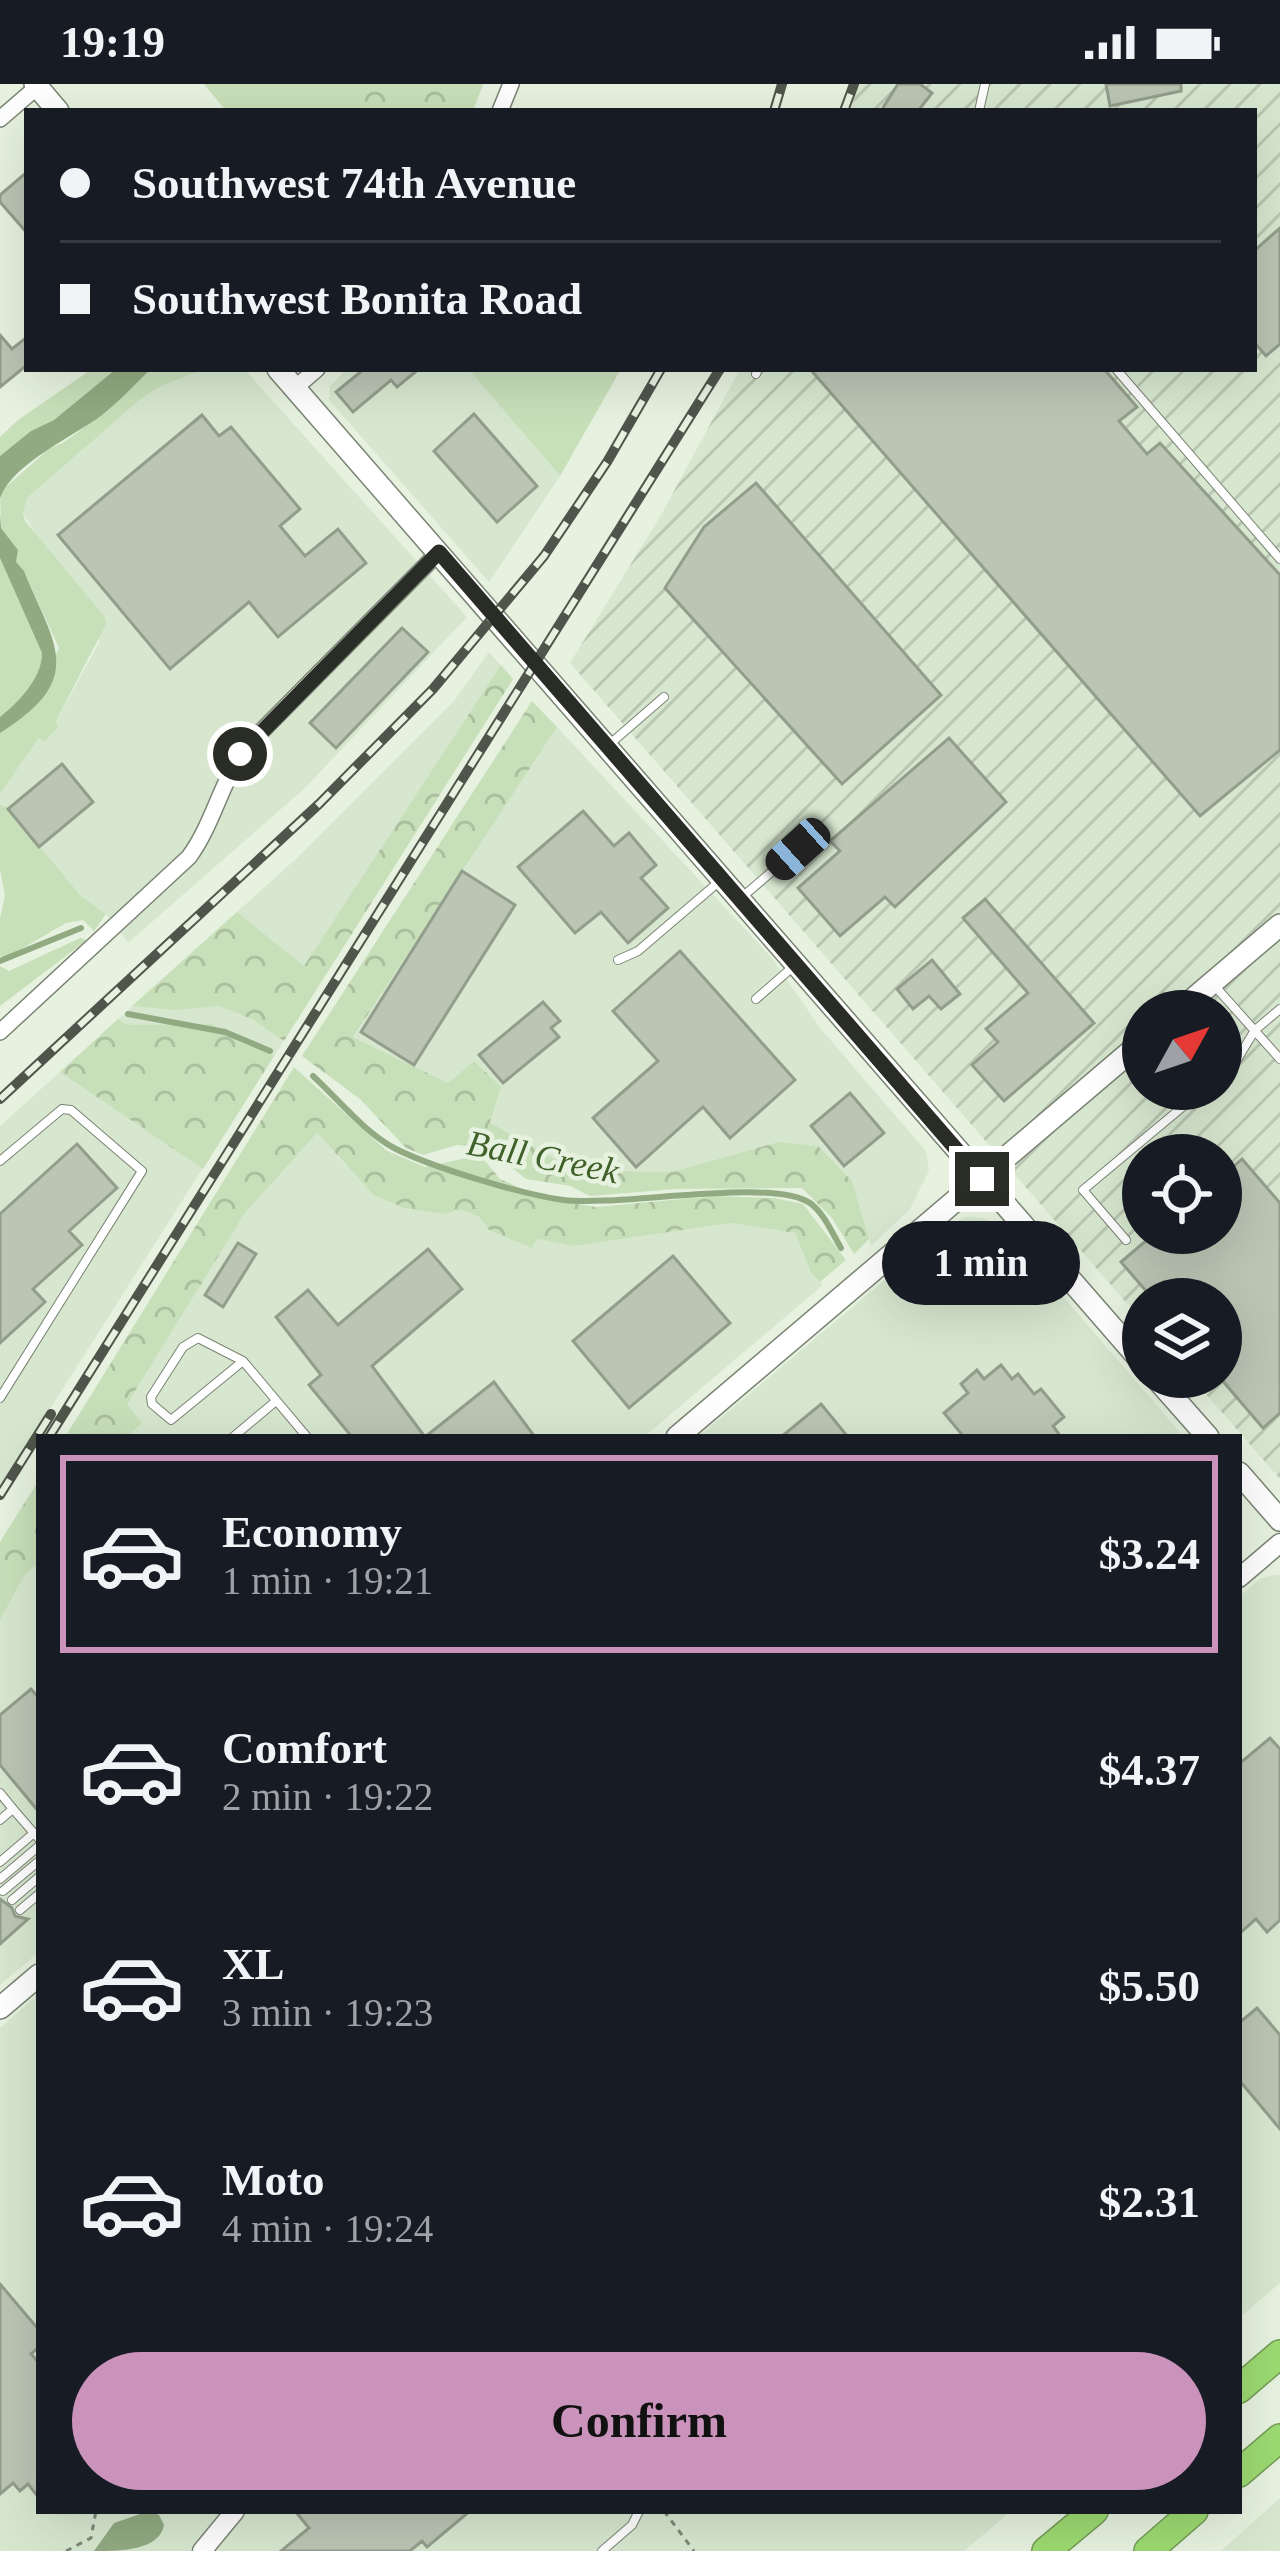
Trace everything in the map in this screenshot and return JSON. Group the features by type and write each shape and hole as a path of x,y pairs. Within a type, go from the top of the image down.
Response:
{"highway":[{"path":"1242,2386 1280,2354"},
{"path":"1242,2470 1280,2438"},
{"path":"1046,2551 1090,2514"},
{"path":"1148,2551 1191,2514"}],"main road":[{"path":"281,372 1122,1339"},
{"path":"1204,990 1280,926"},
{"path":"681,1434 1122,1059"},
{"path":"1174,1398 1205,1434"},
{"path":"1242,1476 1280,1520"},
{"path":"0,2008 36,1978"}],"street":[{"path":"0,119 36,86"},
{"path":"295,388 313,372"},
{"path":"0,1032 189,857 244,748 439,552"},
{"path":"1242,1576 1280,1544"},
{"path":"214,2547 234,2514"}],"lane":[{"path":"1119,372 1280,559"},
{"path":"608,746 664,697"},
{"path":"740,900 798,849"},
{"path":"618,959 638,951 722,879"},
{"path":"756,999 796,964"},
{"path":"1212,983 1280,1059"},
{"path":"1242,1051 1255,1030 1280,1009"},
{"path":"0,1161 62,1108 71,1109 142,1171 0,1398"},
{"path":"1150,1134 1179,1110"},
{"path":"1122,1157 1083,1190 1122,1235"},
{"path":"243,1361 171,1420 152,1404 151,1396 189,1340 198,1338 243,1361 304,1434"},
{"path":"237,1434 277,1401"},
{"path":"0,1793 36,1838"},
{"path":"0,1820 13,1809"},
{"path":"0,1862 36,1840"},
{"path":"0,1879 36,1840"},
{"path":"3,1891 36,1864"},
{"path":"12,1900 36,1880"},
{"path":"20,1910 36,1897"},
{"path":"602,2551 632,2525 638,2514"}],"path":[{"path":"66,2551 91,2538 95,2514"},
{"path":"666,2514 694,2551"}],"shaded area":[{"path":"858,84 1280,84 1280,1479 1209,1398 1242,1398 1242,1278 1122,1278 1122,1298 570,663 661,515 738,372 1257,372 1257,108 852,108"},
{"path":"112,372 148,372 102,415 17,473 0,498 0,456 31,431 54,420"},
{"path":"197,372 247,372 467,617 304,789 128,943 106,914 81,896 8,808 0,805 0,794 56,721 100,641 23,513 27,498 163,385"},
{"path":"344,372 471,372 560,476 489,582 329,400 330,386"},
{"path":"0,515 1,528 18,550 16,562 53,640 56,659 45,695 0,733 0,717 34,680 42,653 0,558"},
{"path":"489,652 513,679 0,1488 0,1126 299,856 454,701"},
{"path":"557,727 771,957 821,1029 926,1151 929,1171 910,1209 871,1246 852,1181 778,1142 672,1172 574,1170 489,1121 474,1061 448,1083 353,1037"},
{"path":"317,1132 345,1165 444,1214 462,1210 479,1217 489,1230 532,1247 537,1239 574,1246 731,1223 795,1233 811,1273 823,1285 648,1434 129,1434 142,1423 126,1404 245,1213"},
{"path":"966,1217 983,1218 1004,1228 1122,1365 1122,1398 1150,1398 1181,1434 702,1434 950,1225"},
{"path":"36,1565 36,1955 0,1985 0,1620 24,1576"},
{"path":"1280,1575 1280,2283 1242,2315 1242,1594 1260,1579"},
{"path":"36,1997 36,2514 1007,2514 964,2551 0,2551 0,2028"},
{"path":"1280,2498 1280,2551 1221,2551"},
{"path":"156,2514 164,2525 147,2545 94,2551 114,2523"}],"green space":[{"path":"204,84 483,84 474,108 224,108"},
{"path":"365,84 483,84 474,108 364,108"},
{"path":"88,372 112,372 0,456 0,437"},
{"path":"148,372 197,372 143,397 27,498 25,521 106,624 56,721 58,728 44,741 39,738 0,794 0,733 29,711 59,648 24,571 15,562 18,550 1,528 0,492 50,448 108,410"},
{"path":"471,372 619,372 560,476"},
{"path":"0,558 42,653 28,689 0,717"},
{"path":"501,665 513,679 284,1041 252,1019 219,1006 175,1010 132,1006 237,912 304,966"},
{"path":"532,701 557,727 353,1037 448,1083 474,1061 501,1087 490,1122 574,1170 672,1172 778,1142 818,1146 852,1181 869,1239 854,1254 832,1218 802,1188 676,1189 590,1196 570,1186 526,1179 485,1146 457,1145 423,1155 406,1148 360,1099 302,1056"},
{"path":"0,805 7,807 81,896 106,914 94,931 83,920 66,923 6,958 0,956 5,896"},
{"path":"80,938 87,940 0,1006 0,966 9,971"},
{"path":"118,1019 127,1025 212,1024 239,1042 274,1056 203,1169 60,1072"},
{"path":"294,1067 387,1151 425,1167 480,1155 500,1179 542,1198 596,1207 716,1196 803,1204 846,1260 820,1282 811,1273 795,1233 731,1223 574,1246 537,1239 532,1248 489,1230 479,1217 462,1210 444,1214 404,1208 374,1195 317,1133 245,1213 127,1404 142,1423 129,1434 67,1434"},
{"path":"36,1485 36,1565 24,1576 0,1620 0,1542"}],"building":[{"path":"898,84 920,84 932,93 920,108 883,108"},
{"path":"1106,84 1181,84 1181,91 1110,106"},
{"path":"24,175 24,230 0,202 0,195"},
{"path":"1280,228 1280,344 1266,356 1257,346 1257,248"},
{"path":"0,335 12,349 24,339 24,367 0,387"},
{"path":"360,372 415,372 397,387 391,380 353,412 336,392"},
{"path":"813,372 1107,372 1137,407 1119,421 1147,454 1160,443 1280,575 1280,750 1200,816"},
{"path":"474,414 537,486 497,522 434,451"},
{"path":"202,415 219,436 231,427 300,509 280,526 305,556 338,529 366,563 278,637 249,602 170,669 58,535"},
{"path":"756,483 941,695 842,784 665,588 704,527"},
{"path":"402,628 428,652 336,748 310,723"},
{"path":"949,738 1006,802 895,907 885,897 840,936 798,888 840,851 830,841"},
{"path":"62,764 93,802 39,847 8,809"},
{"path":"583,811 614,846 629,833 656,865 641,878 668,908 628,943 601,912 575,933 518,867"},
{"path":"462,871 515,905 414,1065 361,1032"},
{"path":"985,899 1094,1023 1004,1101 972,1065 998,1042 986,1029 1028,993 963,918"},
{"path":"680,951 795,1080 730,1138 703,1107 636,1167 593,1118 658,1061 613,1011"},
{"path":"932,960 960,994 941,1009 929,996 913,1009 897,989"},
{"path":"543,1002 560,1021 551,1028 559,1037 503,1083 479,1055"},
{"path":"850,1093 884,1133 844,1166 811,1126"},
{"path":"77,1144 117,1188 69,1231 82,1245 33,1289 45,1302 0,1343 0,1214"},
{"path":"1242,1159 1280,1203 1280,1413 1263,1428 1237,1398 1242,1398 1242,1278 1135,1278 1121,1262 1130,1254 1242,1254"},
{"path":"238,1243 256,1254 223,1307 205,1295"},
{"path":"428,1249 462,1289 372,1366 423,1434 350,1434 309,1385 321,1375 276,1317 308,1290 338,1325"},
{"path":"673,1256 730,1323 629,1408 573,1341"},
{"path":"1001,1365 1012,1379 1018,1374 1034,1394 1041,1389 1064,1417 1053,1426 1059,1434 962,1434 944,1413 968,1393 961,1384 977,1370 984,1379"},
{"path":"494,1382 533,1434 429,1434"},
{"path":"821,1404 846,1434 785,1434"},
{"path":"31,1689 36,1695 36,1808 0,1765 0,1715"},
{"path":"1270,1738 1280,1749 1280,1920 1267,1932 1256,1919 1242,1931 1242,1761"},
{"path":"0,1899 15,1916 28,1919 0,1944"},
{"path":"1257,2008 1280,2035 1280,2129 1242,2084 1242,2020"},
{"path":"0,2284 36,2326 36,2350 31,2354 36,2360 36,2494 28,2484 20,2491 13,2483 0,2494"},
{"path":"297,2514 466,2514 427,2547 422,2541 410,2551 281,2551 309,2528"}],"waterway":[{"name":"Ball Creek","path":"0,961 81,928"},
{"name":"Ball Creek","path":"128,1014 225,1032 270,1051"},
{"name":"Ball Creek","path":"313,1076 385,1142 454,1172 563,1200 730,1192 790,1196 815,1207 841,1248"}],"railway":[{"path":"775,108 782,84"},
{"path":"845,108 854,84"},
{"path":"0,1099 319,804 433,689 544,556 659,372"},
{"path":"51,1434 718,372"},
{"path":"38,1434 51,1414"},
{"path":"0,1495 36,1438"}],"route":[{"path":"240,754 439,552 982,1179"}]}
